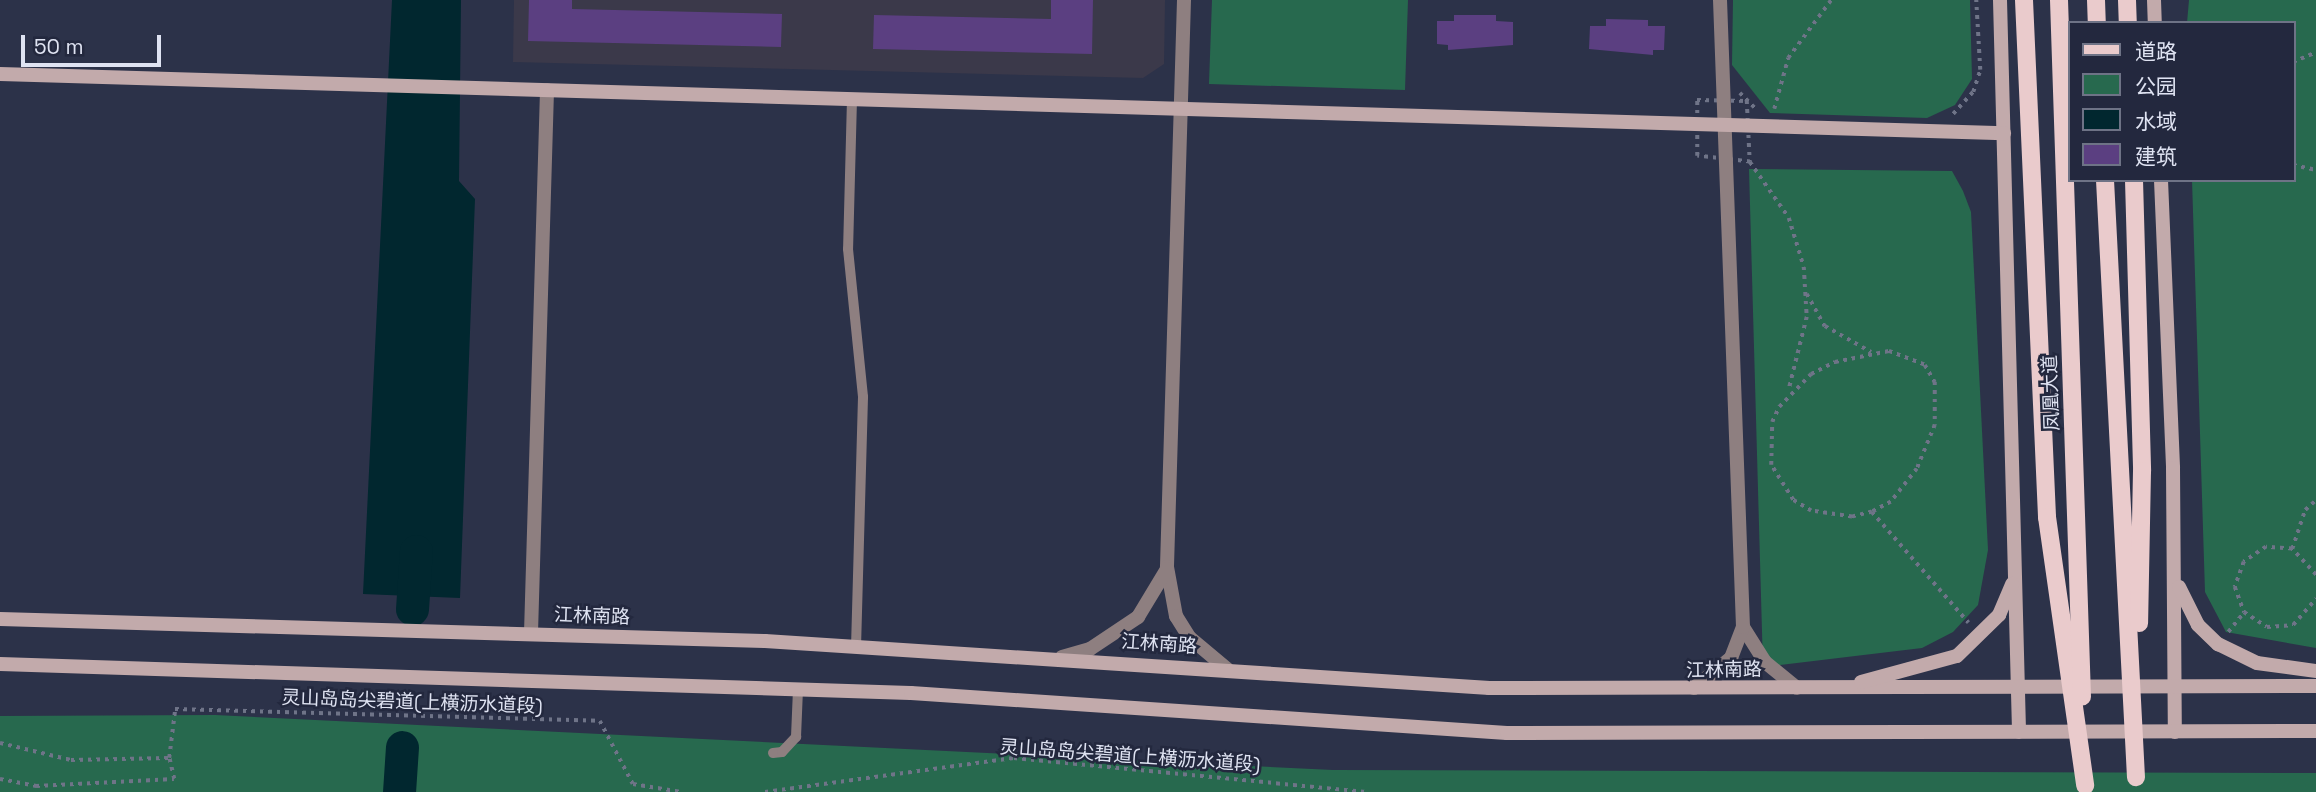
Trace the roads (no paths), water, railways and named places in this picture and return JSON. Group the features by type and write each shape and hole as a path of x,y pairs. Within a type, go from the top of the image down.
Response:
{"main road":[{"name":"凤凰大道","path":"2000,0 2019,732"},
{"path":"2024,0 2047,517 2085,788"},
{"name":"凤凰大道","path":"2059,0 2085,788"},
{"path":"2096,0 2097,21"},
{"path":"2127,0 2128,21"},
{"path":"2154,0 2155,21"},
{"path":"0,74 2004,133"},
{"path":"2105,182 2137,785"},
{"path":"2134,182 2142,471 2137,785"},
{"path":"2161,182 2175,576 2175,732"},
{"path":"1833,688 1928,667 1957,656 1982,638 2000,615 2015,562"},
{"path":"2175,576 2199,625 2218,644 2257,663 2316,671"},
{"name":"江林南路","path":"1,619 531,633 856,645 1489,688 2316,686"},
{"path":"0,664 798,689 1507,733 2316,731"}],"street":[{"path":"1184,0 1167,567 1176,616 1206,655 1227,669"},
{"path":"1691,689 1731,659 1743,627 1720,0"},
{"path":"531,633 547,90"},
{"path":"1062,657 1090,649 1130,623 1155,594 1167,567"},
{"path":"1743,627 1765,662 1797,688"}],"lane":[{"path":"852,99 848,249 863,397 856,645"},
{"path":"774,753 782,752 796,737 798,689"}],"water":[{"path":"392,0 461,0 459,181 475,199 460,598 363,594"}],"waterway":[{"path":"412,609 416,551"},
{"path":"399,792 402,747"}]}
